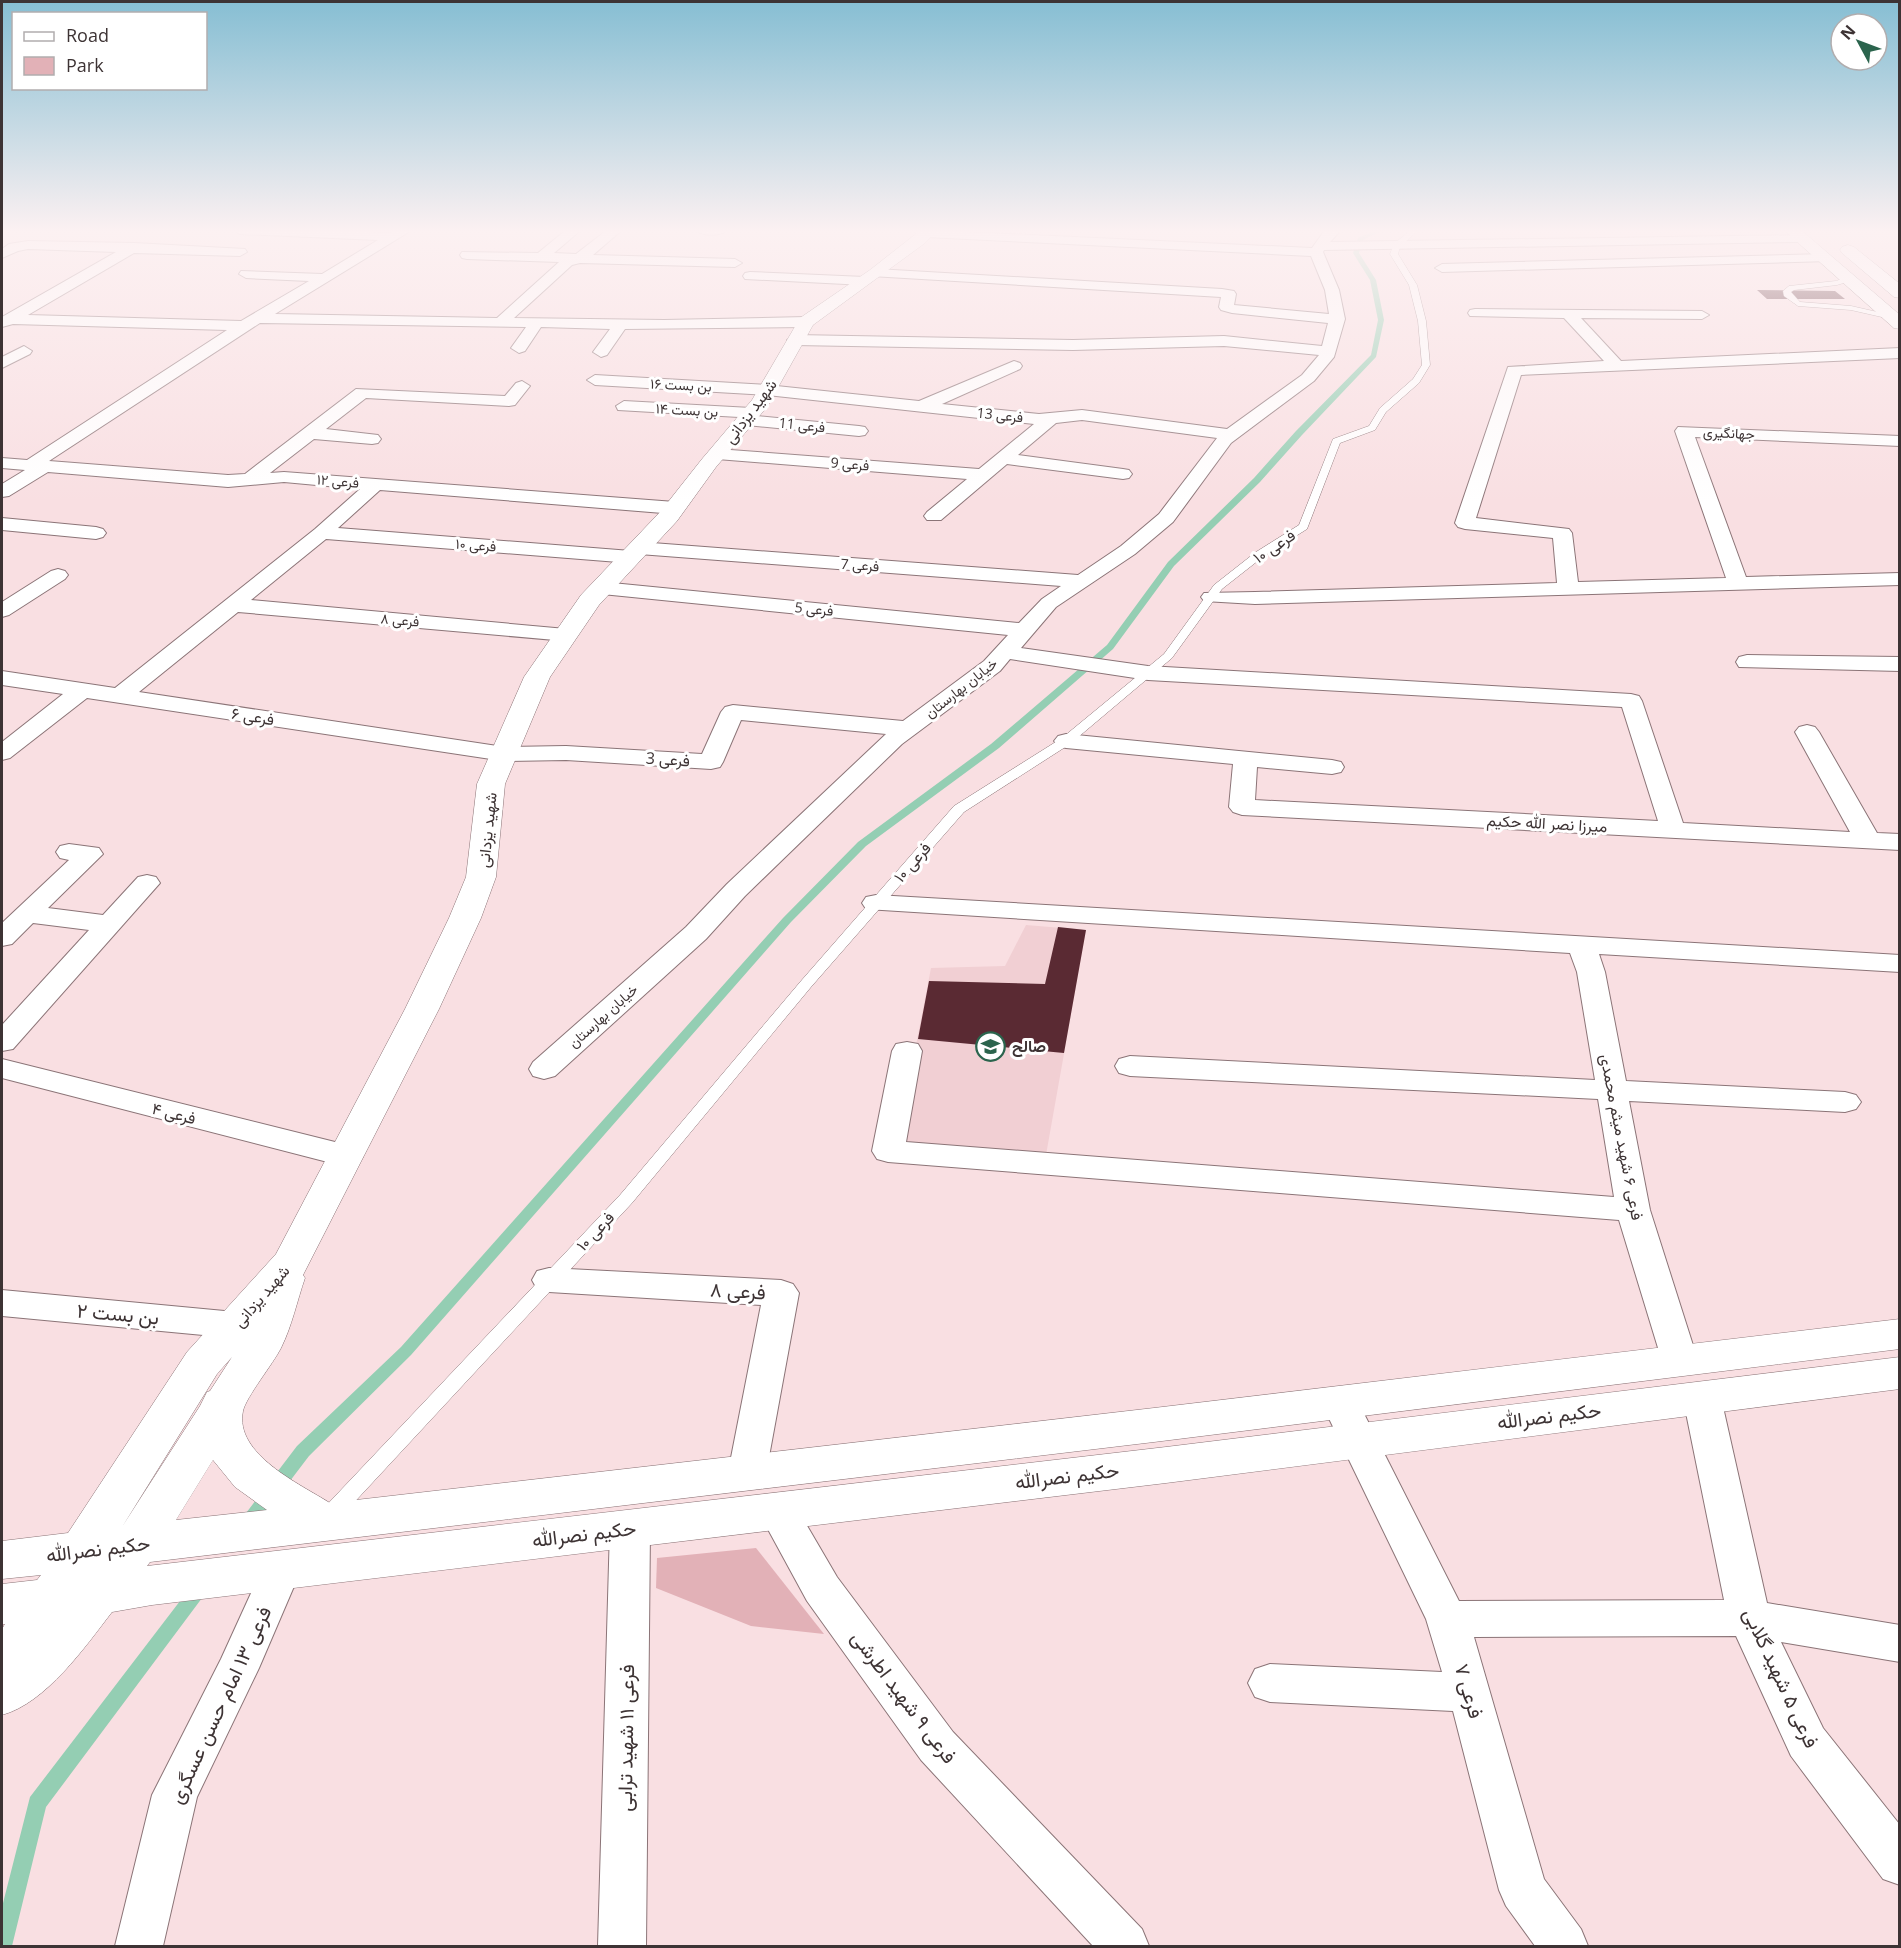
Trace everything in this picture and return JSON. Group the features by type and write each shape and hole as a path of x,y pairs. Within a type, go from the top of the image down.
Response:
{"street":[{"path":"6,321 244,326"},
{"path":"2,492 254,321"},
{"path":"399,321 621,324 1062,345 1224,341 1328,351"},
{"name":"شهید یزدانی","path":"2,1690 16,1648 52,1598 202,1363 291,1263 347,1156 465,918 482,877 491,784 537,677 602,588 675,508 748,417 767,390 800,331 813,321"},
{"name":"خیابان بهارستان","path":"544,1069 696,933 790,837 908,729 992,666 1049,603 1128,550 1166,518 1225,439 1308,378 1328,351 1336,321"},
{"path":"1575,321 1616,365"},
{"path":"519,348 536,323"},
{"path":"601,352 621,324"},
{"path":"2,363 24,351"},
{"path":"1568,588 1562,533 1465,523 1514,370 1899,353"},
{"path":"920,407 1014,366"},
{"name":"بن بست ۱۶","path":"595,380 767,390"},
{"path":"250,479 362,393 509,401 522,386"},
{"name":"فرعی 13","path":"767,390 1039,420 1082,415 1232,435"},
{"name":"بن بست ۱۴","path":"624,406 748,417"},
{"name":"فرعی 11","path":"748,417 859,431"},
{"path":"934,516 1051,418"},
{"name":"جهانگیری","path":"1738,583 1684,431 1897,443"},
{"path":"310,433 372,439"},
{"name":"فرعی 9","path":"717,454 984,475"},
{"path":"1003,458 1123,474"},
{"name":"فرعی ۱۲","path":"2,463 228,481 284,477 675,508"},
{"path":"120,696 322,533 376,484"},
{"path":"2,524 96,533"},
{"name":"فرعی ۱۰","path":"322,533 635,553"},
{"name":"فرعی 7","path":"635,553 1082,581"},
{"path":"2,611 58,575"},
{"path":"1211,597 1256,598 1899,579"},
{"name":"فرعی 5","path":"602,588 1025,630"},
{"name":"فرعی ۸","path":"235,605 566,635"},
{"path":"1006,652 1140,672 1631,701 1673,830"},
{"path":"1747,662 1899,664"},
{"name":"فرعی ۶","path":"2,678 504,754"},
{"path":"2,753 82,690"},
{"name":"فرعی 3","path":"504,754 566,753 711,762 733,712 908,729"},
{"path":"1807,732 1868,840"},
{"path":"1065,741 1332,767"},
{"name":"میرزا نصر الله حکیم","path":"1245,759 1242,807 1899,842"},
{"path":"2,938 90,854 69,852"},
{"path":"2,1042 147,883"},
{"path":"876,903 1899,964"},
{"path":"26,914 110,924"},
{"name":"فرعی ۶ شهید میثم محمدی","path":"1582,946 1591,972 1634,1210 1680,1361"},
{"path":"907,1051 888,1150 1634,1210"},
{"path":"1130,1066 1845,1102"},
{"name":"فرعی ۴","path":"2,1070 347,1156"},
{"path":"144,1565 222,1404 261,1346 291,1263"},
{"name":"فرعی ۸","path":"549,1280 781,1293 747,1473"},
{"name":"بن بست ۲","path":"2,1303 236,1325"},
{"name":"حکیم نصرالله","path":"2,1560 81,1551 144,1565 234,1576 630,1529 778,1511 1349,1421 1680,1361 1899,1334"},
{"path":"1680,1361 1702,1398"},
{"name":"حکیم نصرالله","path":"2,1604 99,1594 144,1565 195,1537 747,1473 1349,1421 1702,1398 1899,1373"},
{"name":"فرعی ۵ شهید گلابی","path":"1702,1398 1749,1618 1807,1742 1892,1845"},
{"path":"222,1404 223,1436 235,1459 259,1480 323,1522"},
{"name":"فرعی ۷","path":"1349,1421 1447,1618 1470,1693 1523,1890 1564,1947"},
{"path":"747,1473 778,1511"},
{"name":"فرعی ۹ شهید اطرشی","path":"778,1511 822,1589 937,1746 1125,1947"},
{"name":"فرعی ۱۱ شهید ترابی","path":"622,1947 630,1529"},
{"name":"فرعی ۱۳ امام حسن عسگری","path":"139,1947 175,1795 238,1668 281,1570"},
{"path":"2,1690 54,1650 99,1594"},
{"path":"1447,1618 1749,1618 1899,1644"},
{"path":"1270,1683 1470,1693"}],"lane":[{"name":"فرعی ۱۰","path":"323,1522 626,1199 876,903 959,809 1065,741 1140,672 1168,656 1218,587 1260,554 1303,527 1336,441 1372,428 1383,410 1416,381 1426,365 1422,321"}],"shaded area":[{"name":"صالح","path":"1026,925 1086,930 1046,1155 897,1143 931,968 1005,966"}],"green space":[{"path":"756,1548 824,1634 751,1626 656,1588 657,1558"}],"building":[{"path":"1058,927 1086,930 1064,1053 918,1039 929,981 1045,984"}],"waterway":[{"path":"249,1522 303,1451 406,1351 787,920 862,844 995,746 1110,647 1171,564 1257,480 1374,356 1381,321"},
{"path":"2,1946 37,1803 199,1589"}],"place":[{"name":"صالح","path":"991,1046"}]}
